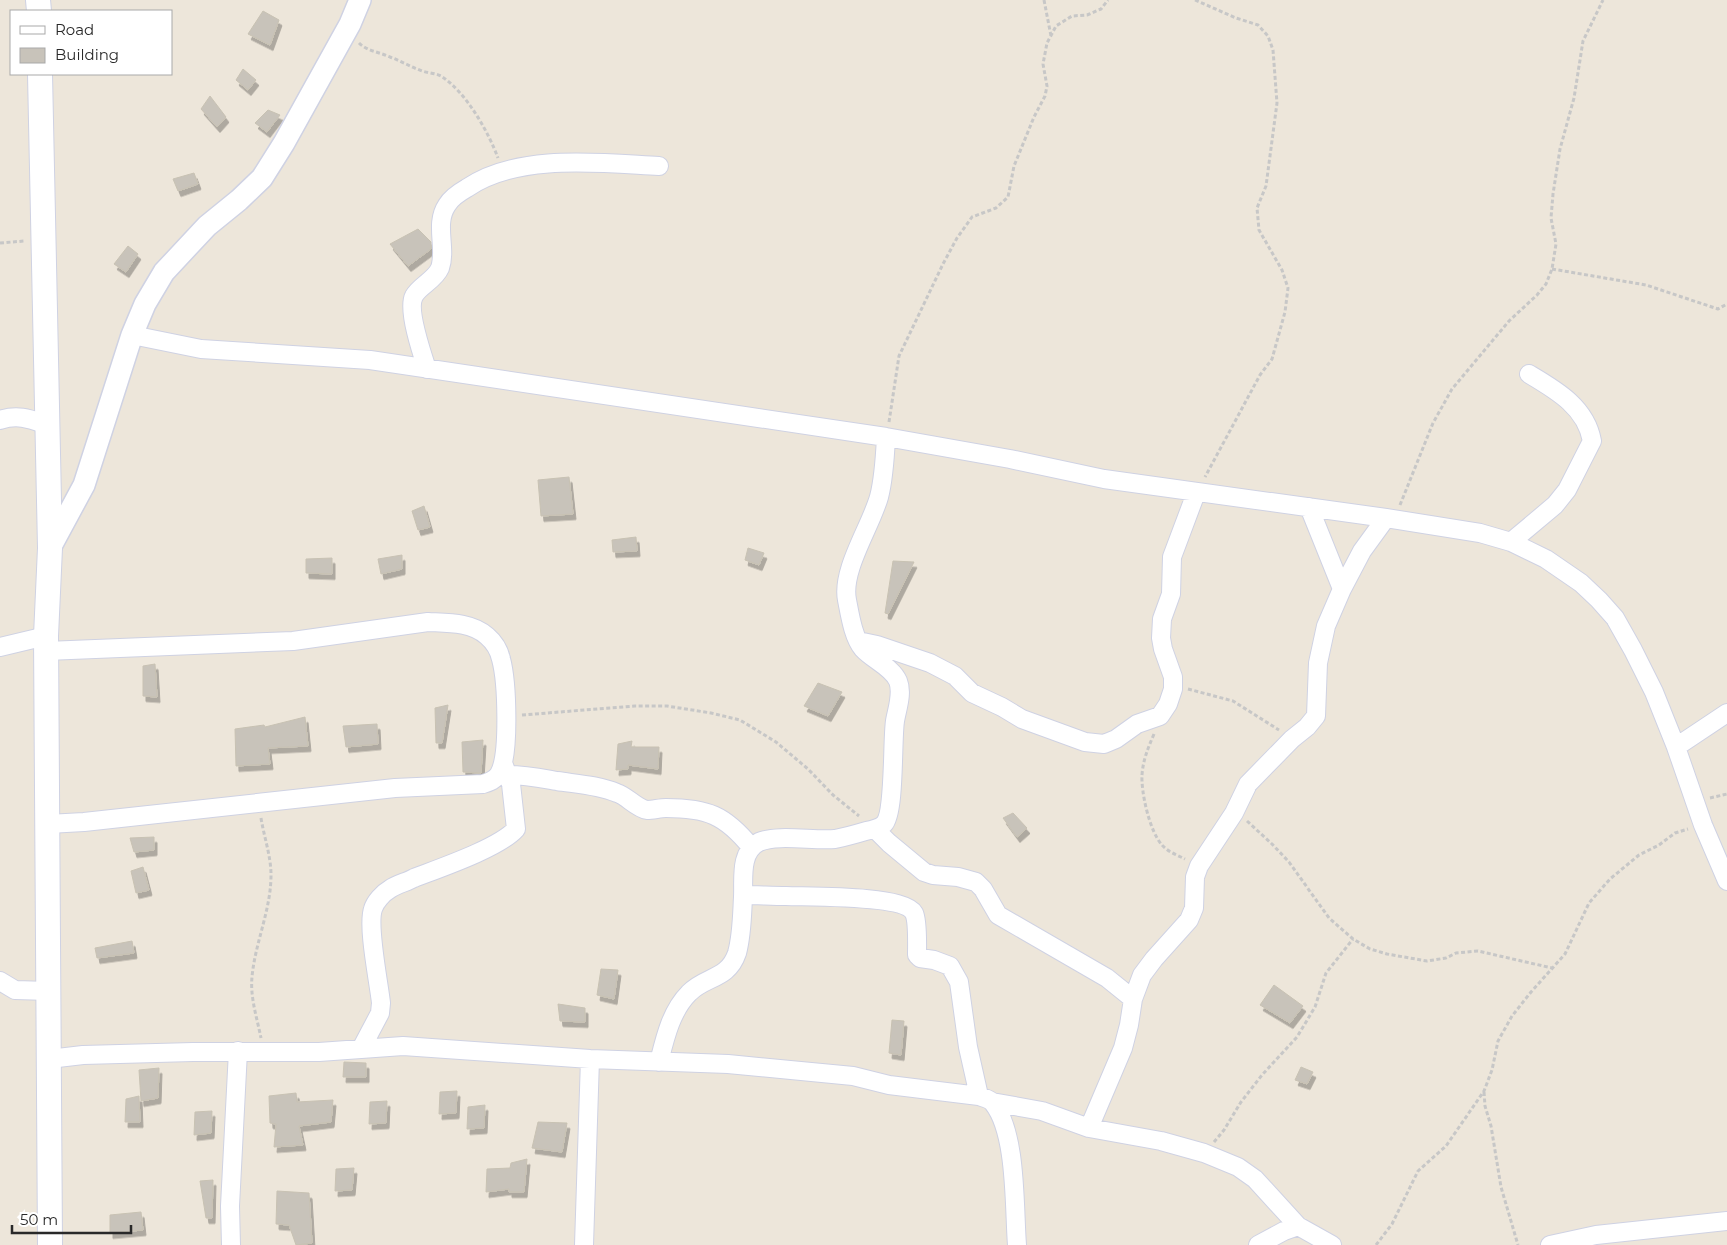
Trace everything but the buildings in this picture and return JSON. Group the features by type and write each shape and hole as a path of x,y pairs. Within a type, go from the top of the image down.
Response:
{"main road":[{"path":"40,75 50,548 46,643 50,1245"}],"street":[{"path":"50,548 84,485 132,335 145,304 164,272 207,226 262,178 284,143 350,24 360,0"},
{"path":"427,369 416,334 412,304 414,295 439,270 443,255 442,217 447,205 460,192 477,181 513,168 579,162 659,166"},
{"path":"132,335 201,349 370,360 886,438 1104,479 1390,518 1480,534 1511,542 1546,559 1581,583 1600,600 1615,618 1654,692 1676,747 1703,825 1727,881"},
{"path":"1511,542 1555,505 1570,483 1592,441 1584,419 1576,408 1555,390 1529,374"},
{"path":"0,420 18,416 48,425"},
{"path":"659,1062 668,1029 682,1001 692,989 724,972 733,961 739,943 744,895 744,867 752,847 760,842 771,840 834,839 875,829 884,824 888,817 894,724 900,687 893,674 863,649 858,641 846,597 848,581 855,558 879,499 886,438"},
{"path":"858,641 913,656 930,663 955,676 972,693 1002,707 1022,720 1085,742 1104,744 1116,739 1137,724 1160,716 1168,704 1173,685 1173,676 1162,644 1162,619 1171,594 1172,557 1196,493"},
{"path":"1309,507 1342,589"},
{"path":"1089,1128 1123,1048 1133,999 1142,975 1189,920 1194,908 1195,877 1200,866 1234,812 1248,784 1316,716 1318,663 1326,626 1342,589 1362,551 1390,518"},
{"path":"0,648 46,643 293,641 428,622 472,626 486,635 497,649 504,676 506,769 511,784 516,828 512,833 455,862 390,888 373,908 372,926 382,1003 380,1013 360,1049"},
{"path":"1676,747 1727,713"},
{"path":"48,824 84,822 395,788 483,784 492,781 506,769 529,775 591,785 618,793 647,810 663,808 704,811 725,821 752,847"},
{"path":"875,829 924,872 933,875 958,877 976,882 998,915 1107,978 1133,999"},
{"path":"744,895 870,899 908,907 914,914 916,920 916,956 950,966 959,982 968,1046 986,1099 1002,1119 1007,1134 1012,1164 1016,1245"},
{"path":"0,981 15,990 49,991"},
{"path":"49,1058 83,1055 238,1051 264,1053 403,1046 659,1062 728,1064 853,1076 889,1085 986,1099 1042,1111 1089,1128 1161,1141 1204,1153 1238,1167 1255,1178 1298,1226 1332,1245"},
{"path":"231,1245 230,1206 238,1051"},
{"path":"584,1245 590,1058"},
{"path":"1550,1245 1596,1235 1727,1222"},
{"path":"1258,1245 1298,1226"}],"path":[{"path":"1044,0 1051,36"},
{"path":"886,438 899,356 921,308 957,238 972,217 996,208 1008,197 1014,166 1034,117 1045,96 1047,86 1044,64 1047,43 1056,26 1072,16 1087,15 1101,9 1108,0"},
{"path":"1195,0 1236,18 1258,25 1268,36 1273,50 1277,104 1266,186 1257,208 1260,230 1282,270 1288,288 1285,312 1272,359 1260,375 1196,493"},
{"path":"1390,518 1402,502 1434,423 1452,389 1508,321 1537,295 1546,284 1552,269 1556,244 1552,218 1553,194 1560,150 1574,98 1583,41 1604,0"},
{"path":"350,24 359,43 364,48 388,56 423,72 440,75 449,83 477,115 492,141 503,172"},
{"path":"0,243 44,239"},
{"path":"1552,269 1646,285 1718,308 1727,304"},
{"path":"1173,685 1233,701 1292,738"},
{"path":"506,716 635,706 667,706 740,720 776,742 832,795 875,829"},
{"path":"1160,716 1146,753 1142,776 1149,818 1160,844 1175,854 1200,866"},
{"path":"258,803 271,876 267,909 255,955 251,992 264,1053"},
{"path":"1234,812 1248,822 1289,862 1329,918 1370,949 1427,961 1446,958 1456,953 1478,951 1552,968"},
{"path":"1376,1245 1392,1224 1418,1171 1446,1146 1484,1091 1492,1070 1498,1042 1512,1016 1566,954 1589,903 1610,879 1639,855 1675,833 1703,825"},
{"path":"1204,1153 1224,1130 1262,1075 1297,1037 1314,1007 1326,973 1354,938"},
{"path":"1484,1091 1485,1106 1491,1126 1499,1179 1518,1245"}]}
